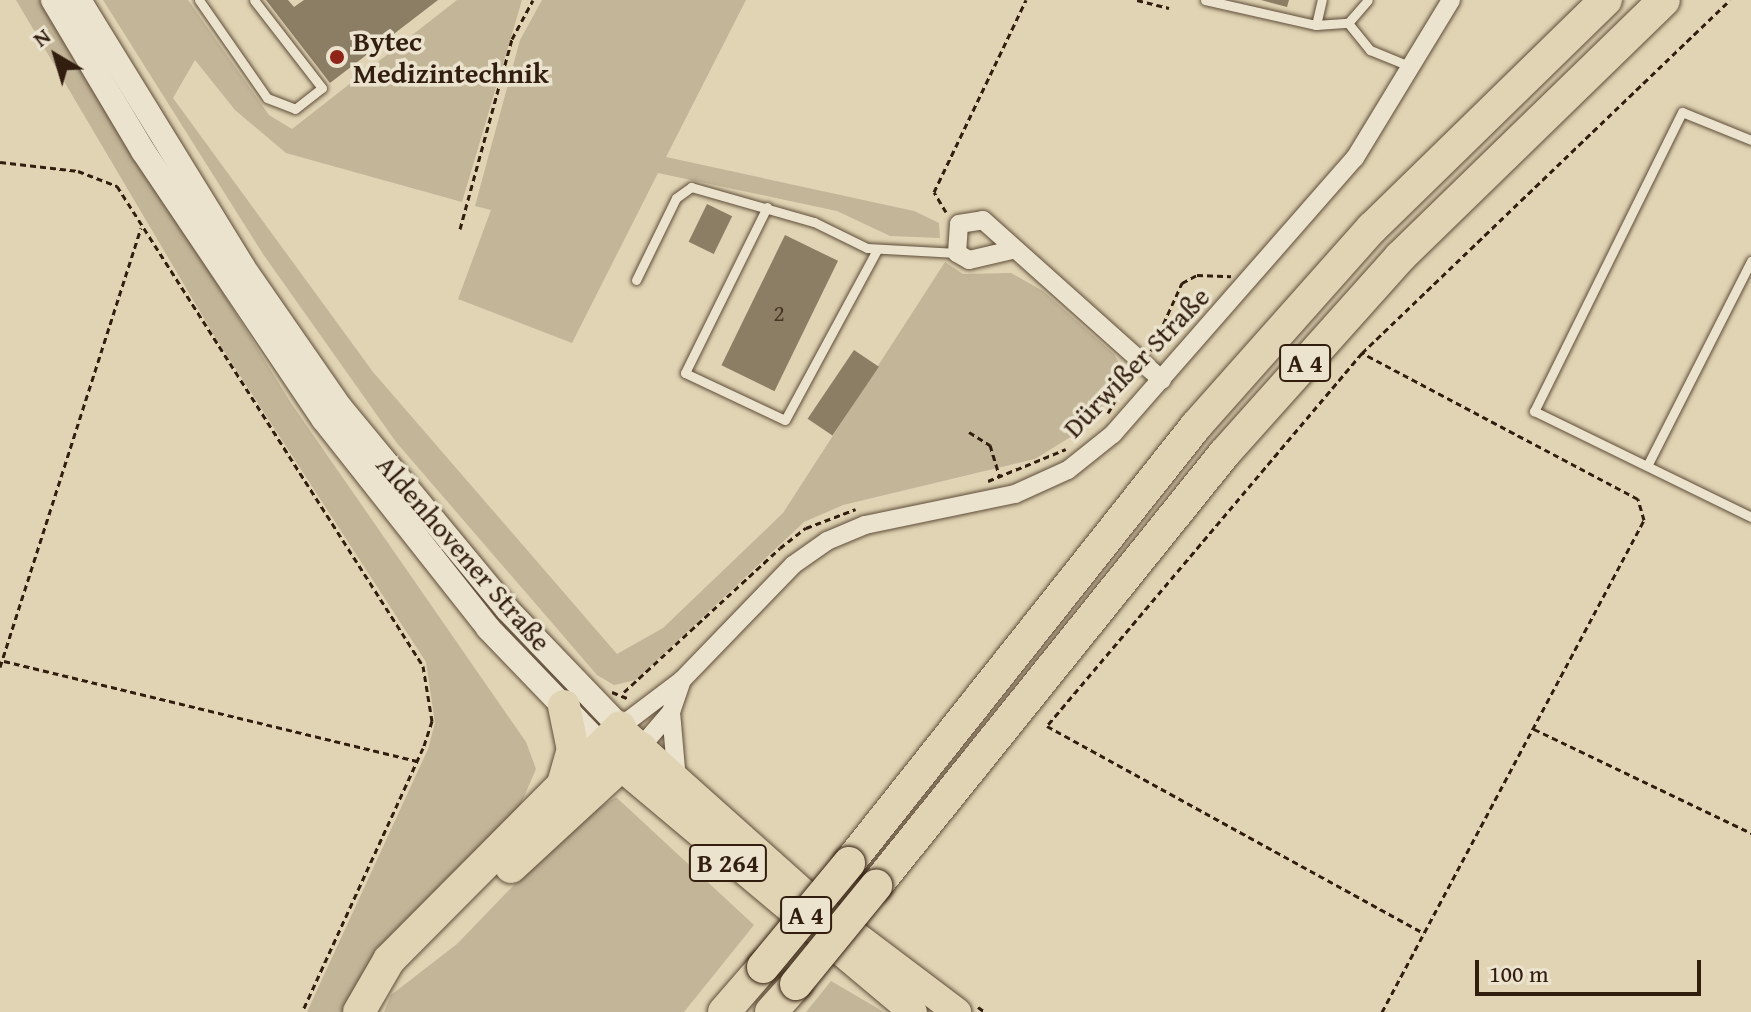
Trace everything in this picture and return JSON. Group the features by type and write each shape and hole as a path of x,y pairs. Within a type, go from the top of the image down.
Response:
{"highway":[{"name":"A 4","path":"724,1012 849,863 1196,426 1372,228 1606,0"},
{"name":"A 4","path":"771,1012 1224,454 1400,257 1664,0"},
{"path":"563,784 573,750 564,706"},
{"path":"359,1012 389,960 563,784 624,740"},
{"path":"375,1012 404,972 624,740"}],"main road":[{"name":"Aldenhovener Straße","path":"53,0 167,190 324,420 459,594 564,706 624,740 831,917 962,1006"},
{"name":"Aldenhovener Straße","path":"79,0 243,267 340,407 507,609 624,740 913,1012"}],"street":[{"name":"Dürwißer Straße","path":"624,740 793,565 827,541 865,525 1003,487 1092,453 1162,380 1355,158 1451,0"},
{"path":"1012,250 969,260 957,253 959,224 983,220 1012,250 1144,360 1162,380"},
{"name":"Dürwißer Straße","path":"678,786 671,712 682,680"},
{"name":"Dürwißer Straße","path":"624,740 671,712"}],"lane":[{"path":"199,0 267,98 295,109 322,88 254,0"},
{"path":"1205,0 1316,25 1348,23 1368,0"},
{"path":"1316,25 1322,0"},
{"path":"1348,23 1370,50 1409,66"},
{"path":"1751,125 1748,138 1682,112 1534,411 1648,464 1751,517"},
{"path":"636,280 683,188 767,207 877,250 957,253"},
{"path":"767,207 685,373 785,420 877,250"},
{"path":"1648,464 1751,261"}],"path":[{"path":"460,229 512,39 533,0"},
{"path":"959,224 934,192 1026,0"},
{"path":"1137,0 1169,8"},
{"path":"1424,933 1047,726 1362,353 1730,0"},
{"path":"0,162 104,177 141,227 414,647 432,721 418,761 302,1012"},
{"path":"0,667 141,227"},
{"path":"1104,419 1144,360 1182,283 1197,275 1236,274"},
{"path":"1362,353 1638,499 1644,520 1382,1012"},
{"path":"969,432 990,445 1003,487"},
{"path":"1003,487 1072,445"},
{"path":"989,481 1003,487"},
{"path":"1,661 418,761"},
{"path":"601,686 624,692 624,740"},
{"path":"1534,729 1751,833"},
{"path":"962,1006 985,1012"}],"shaded area":[{"path":"16,0 42,0 291,403 526,742 536,769 513,822 352,1012 307,1012 428,749 435,723 426,662 215,337"},
{"path":"103,0 188,0 269,115 292,129 457,0 522,0 462,202 286,153 235,110 195,60 173,98 373,372 617,654 663,628 783,513 945,262 963,274 1011,273 1043,291 1114,354 1124,372 1109,401 1077,433 1035,459 843,505 804,522 636,680 614,685 597,675 396,442 263,254"},
{"path":"542,0 746,0 666,157 914,211 939,223 940,238 890,236 837,211 658,173 572,343 458,299 491,210 475,206 520,40"},
{"path":"616,797 754,925 684,1012 384,1012 391,995 457,944 570,827"},
{"path":"831,981 884,1012 806,1012"}],"building":[{"name":"Bytec Medizintechnik","path":"266,0 288,0 294,7 304,0 438,0 330,83"},
{"path":"1261,0 1289,0 1287,7"},
{"path":"707,204 732,216 714,254 689,242"},
{"path":"785,235 838,261 774,391 721,365"},
{"path":"854,350 879,367 832,436 808,419"}],"place":[{"name":"Bytec Medizintechnik","path":"337,57"}]}
